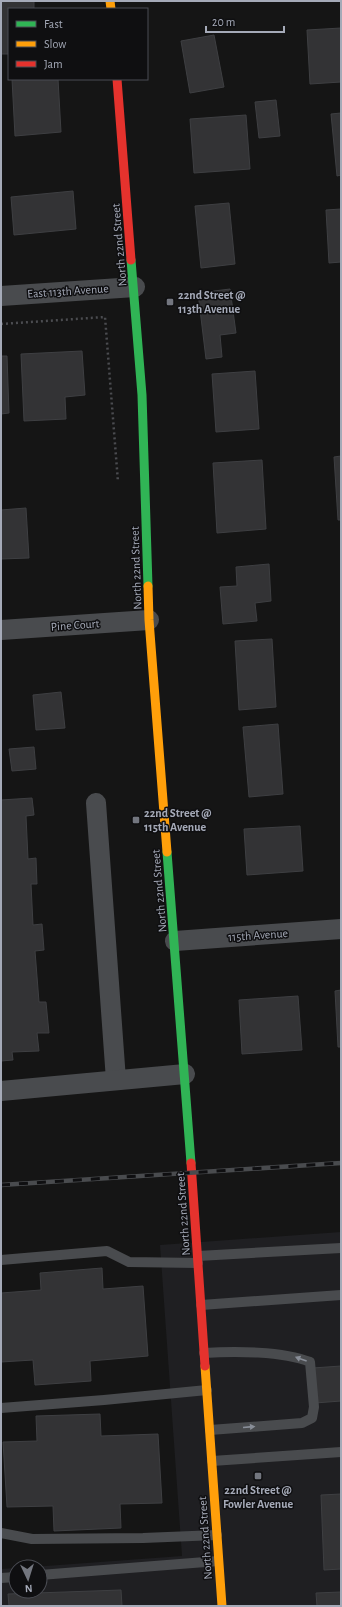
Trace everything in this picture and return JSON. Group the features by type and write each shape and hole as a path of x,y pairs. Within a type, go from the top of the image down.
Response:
{"street":[{"name":"North 22nd Street","path":"117,80 135,286 142,395 149,620 185,1074 222,1606"},
{"name":"East 113th Avenue","path":"1,296 135,286"},
{"name":"Pine Court","path":"1,630 149,620"},
{"path":"96,803 116,1080"},
{"name":"115th Avenue","path":"175,941 341,929"},
{"path":"1,1090 185,1074"}],"lane":[{"path":"1,1260 106,1251 129,1262 198,1259 341,1248"},
{"path":"201,1305 341,1295"},
{"path":"204,1353 232,1352 297,1357 310,1362 314,1407 312,1418 302,1423 210,1430"},
{"path":"1,1408 207,1390"},
{"path":"212,1461 341,1452"},
{"path":"1,1533 32,1539 143,1538 216,1535"},
{"path":"48,1574 218,1561"}],"path":[{"path":"1,324 105,317 119,489"}],"shaded area":[{"path":"341,1232 341,1606 1,1606 1,1569 8,1569 8,1599 48,1599 48,1566 182,1556 160,1245"}],"building":[{"path":"1,1 34,1 34,8 8,8 8,54 1,54"},
{"path":"341,28 341,82 310,84 307,30"},
{"path":"214,35 224,87 190,93 181,41"},
{"path":"12,80 58,80 61,132 15,136"},
{"path":"276,100 280,136 259,138 255,102"},
{"path":"341,113 341,175 337,176 331,114"},
{"path":"246,115 250,169 194,173 190,119"},
{"path":"73,191 76,229 14,235 11,197"},
{"path":"229,203 235,264 201,268 195,206"},
{"path":"341,209 341,262 329,263 326,210"},
{"path":"230,289 236,333 220,335 222,357 206,359 198,293"},
{"path":"82,351 85,395 65,397 66,419 24,421 21,354"},
{"path":"1,356 7,356 9,413 1,414"},
{"path":"255,371 259,429 216,432 212,374"},
{"path":"341,456 341,520 338,520 334,457"},
{"path":"262,460 266,529 217,533 213,463"},
{"path":"26,508 29,558 1,559 1,510"},
{"path":"269,564 271,601 255,603 257,621 223,624 220,587 237,586 236,567"},
{"path":"272,639 276,707 239,710 235,641"},
{"path":"61,692 65,728 36,730 33,695"},
{"path":"278,724 283,794 249,797 243,727"},
{"path":"34,747 36,769 12,771 9,749"},
{"path":"32,798 34,815 26,816 28,859 36,858 37,884 31,884 33,925 42,924 44,950 35,951 39,1002 46,1002 49,1033 37,1033 39,1051 12,1052 13,1060 1,1061 1,800"},
{"path":"300,826 303,871 247,875 244,829"},
{"path":"341,990 341,1047 338,1047 335,991"},
{"path":"298,996 302,1050 242,1054 239,1000"},
{"path":"102,1268 103,1289 143,1286 148,1356 90,1361 91,1381 35,1385 33,1360 1,1362 1,1293 41,1290 40,1273"},
{"path":"341,1366 341,1401 315,1403 313,1368"},
{"path":"100,1414 101,1436 158,1434 162,1503 120,1504 121,1528 54,1531 53,1506 7,1507 3,1442 37,1441 36,1416"},
{"path":"341,1494 341,1569 324,1570 321,1495"},
{"path":"121,1590 122,1606 9,1606 8,1599 48,1599 48,1593"},
{"path":"341,1592 341,1606 317,1606 316,1593"}],"railway":[{"path":"1,1185 341,1163"}],"traffic: fast":[{"path":"131,260 142,395 148,586"},
{"path":"167,852 191,1163"}],"traffic: slow":[{"path":"110,1 111,8"},
{"path":"148,586 149,620 167,852"},
{"path":"205,1366 222,1606"}],"traffic: jam":[{"path":"117,80 131,260"},
{"path":"191,1163 205,1366"}],"place":[{"name":"22nd Street @ 113th Avenue","path":"170,302"},
{"name":"22nd Street @ 115th Avenue","path":"136,820"},
{"name":"22nd Street @ Fowler Avenue","path":"258,1476"}]}
